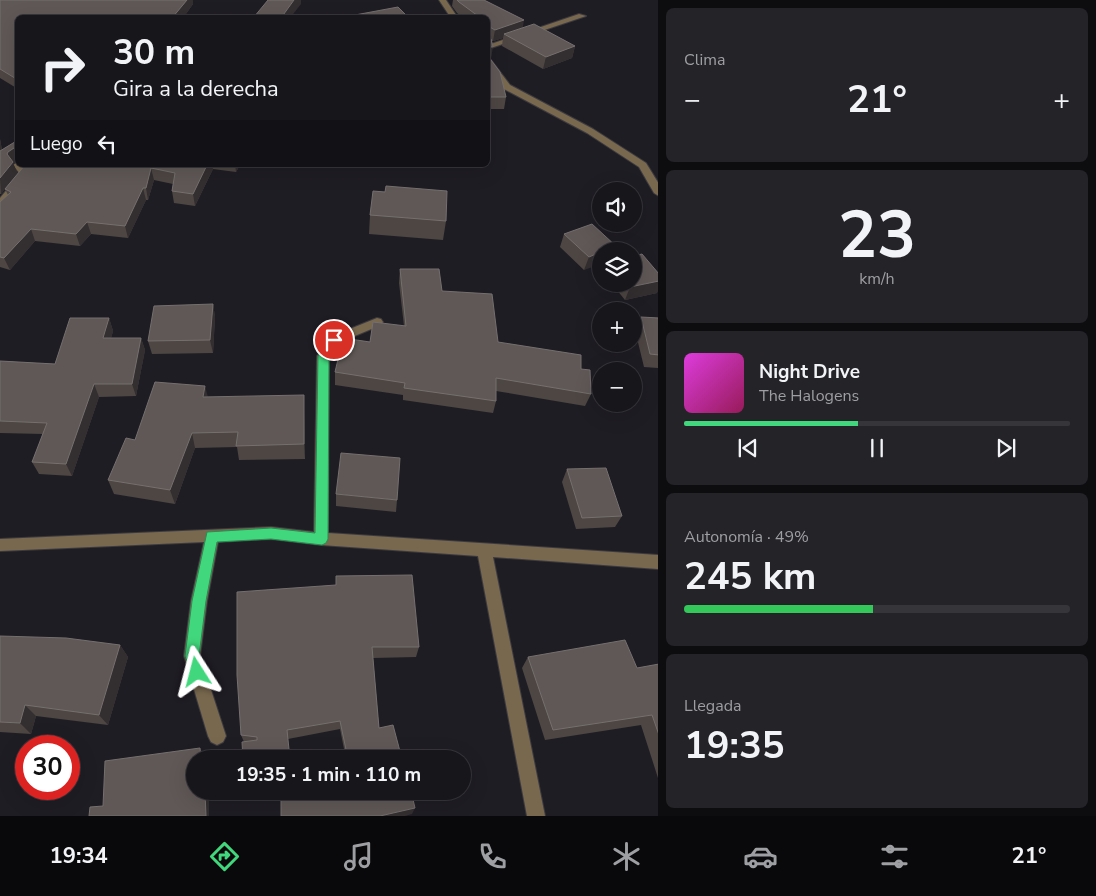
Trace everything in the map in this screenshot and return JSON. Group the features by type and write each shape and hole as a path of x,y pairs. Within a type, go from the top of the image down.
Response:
{"street":[{"path":"442,0 454,15"},
{"path":"490,46 582,16"},
{"path":"490,65 507,87 590,131 643,166 658,192"},
{"path":"0,204 25,174 19,167"},
{"path":"322,539 323,356 334,340 377,322"},
{"path":"0,545 271,533 322,539 658,562"},
{"path":"212,536 199,601 192,656 217,736"},
{"path":"484,550 536,816"}],"building":[{"path":"0,0 187,0 174,15 15,15 15,78 0,69"},
{"path":"268,0 294,0 283,15 256,15"},
{"path":"457,0 484,0 524,20 495,30 490,27 490,15 477,15"},
{"path":"398,7 406,15 355,15"},
{"path":"534,24 575,46 546,57 504,34"},
{"path":"490,39 491,39 493,47 490,47"},
{"path":"490,59 500,72 506,97 490,97"},
{"path":"15,142 15,150 14,148 7,154 13,162 0,178 0,151"},
{"path":"23,167 206,167 193,194 172,191 175,173 151,168 146,188 143,188 125,226 87,222 76,234 31,229 4,258 0,257 0,202 11,192 5,189"},
{"path":"386,186 447,191 446,221 370,215 373,191 385,192"},
{"path":"592,224 592,232 601,232 612,242 592,242 592,256 589,257 564,234"},
{"path":"642,254 658,273 658,281 642,285"},
{"path":"400,269 439,269 442,291 492,294 498,342 581,355 581,369 590,370 591,394 496,378 496,401 404,388 405,383 335,372 343,338 370,342 373,322 406,326"},
{"path":"213,304 210,340 148,341 154,306"},
{"path":"642,317 658,318 658,355 650,354"},
{"path":"70,318 109,318 103,338 141,338 132,384 94,384 66,464 32,462 47,423 0,421 0,361 55,364"},
{"path":"155,382 205,386 203,397 304,395 304,444 236,446 238,432 192,433 170,490 108,480 126,438 135,440"},
{"path":"341,453 400,458 397,500 336,494"},
{"path":"606,468 622,516 582,518 567,469"},
{"path":"412,575 419,647 372,647 379,728 393,725 400,750 346,750 340,721 287,730 289,750 242,750 242,742 257,740 257,737 241,735 237,675 237,592 336,585 336,576"},
{"path":"0,636 66,638 120,645 99,715 25,705 20,723 0,722"},
{"path":"625,640 637,668 658,664 658,732 652,715 553,730 528,657"},
{"path":"200,748 200,750 186,750 186,800 205,800 206,816 89,816 90,807 103,806 105,761"},
{"path":"281,800 413,800 415,808 380,816 281,816"}],"route":[{"path":"197,672 192,656 199,601 212,536 271,533 322,539 323,356 334,340"}]}
